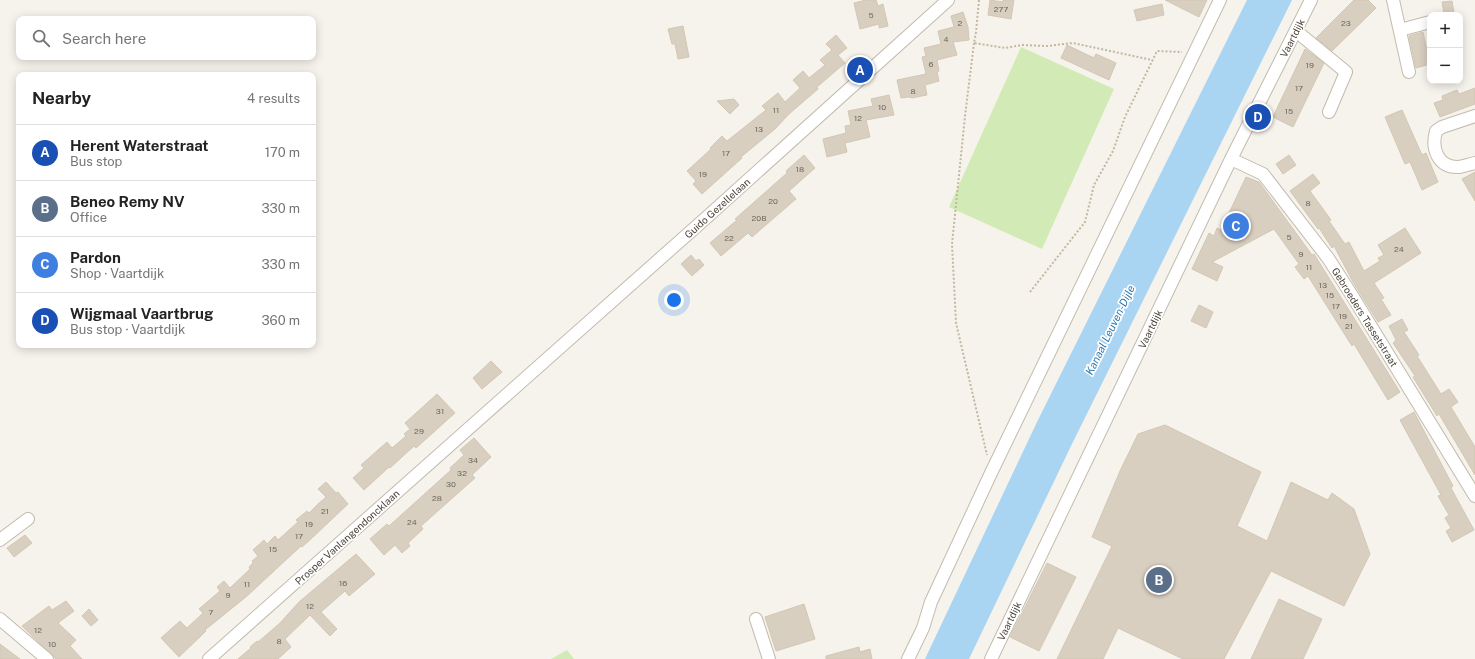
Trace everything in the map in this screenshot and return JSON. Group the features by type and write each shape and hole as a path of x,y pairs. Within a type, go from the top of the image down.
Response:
{"street":[{"name":"Guido Gezellelaan","path":"485,415 948,0"},
{"path":"908,659 923,628 931,602 991,473 1220,0"},
{"name":"Vaartdijk","path":"991,659 1231,159 1311,0"},
{"path":"1393,0 1409,72"},
{"path":"1400,30 1427,23"},
{"path":"1296,31 1346,72 1328,112"},
{"path":"1475,116 1442,127 1436,131 1434,144 1437,156 1441,161 1449,166 1461,167 1475,163"},
{"name":"Gebroeders Tassetstraat","path":"1231,159 1263,174 1328,258 1353,296 1475,496"},
{"name":"Prosper Vanlangendoncklaan","path":"209,659 485,415"},
{"path":"0,540 28,519"},
{"path":"0,619 47,659"},
{"path":"756,619 769,659"}],"path":[{"path":"979,0 964,116 952,244 956,323 991,473"},
{"path":"974,43 1005,48 1022,45 1048,46 1073,43 1152,60"},
{"path":"1030,292 1085,222 1094,185 1113,151 1125,117 1157,51 1184,53 1195,51"}],"green space":[{"path":"1021,47 1114,89 1042,249 949,207"},
{"path":"567,650 574,659 551,659"}],"water":[{"name":"Kanaal Leuven-Dijle","path":"1247,0 1292,0 1070,448 969,659 925,659 1037,422"}],"building":[{"path":"866,0 876,0 878,6 883,4 888,26 879,28 879,24 860,29 854,3"},
{"path":"990,0 1003,2 1003,0 1014,0 1011,19 988,15"},
{"path":"1165,0 1207,0 1199,17"},
{"path":"1354,0 1368,0 1376,8 1332,51 1316,38"},
{"path":"1452,1 1454,12 1444,12 1442,2"},
{"path":"1162,4 1164,15 1137,21 1134,10"},
{"path":"963,12 968,27 969,40 953,42 957,55 937,60 939,81 925,85 927,95 912,98 901,98 897,80 926,74 922,57 926,56 924,48 941,44 938,31 954,27 951,16"},
{"path":"683,26 689,57 678,59 675,44 672,44 668,29"},
{"path":"1423,32 1427,50 1427,65 1416,68 1409,36"},
{"path":"836,35 847,48 838,55 845,63 817,87 818,89 789,114 775,129 741,157 742,158 702,194 693,184 696,181 687,171 711,149 710,148 722,136 727,141 766,110 762,106 778,93 785,102 800,88 793,80 803,71 809,78 825,65 820,60 832,50 826,44"},
{"path":"1067,45 1094,58 1096,54 1116,63 1109,80 1061,58"},
{"path":"1305,49 1324,63 1293,127 1273,117"},
{"path":"1475,88 1475,104 1440,117 1434,103 1443,100 1442,96 1457,90 1459,94"},
{"path":"889,95 894,115 866,120 870,137 845,143 847,152 827,157 823,139 846,133 845,126 851,125 848,111 873,106 871,99"},
{"path":"734,99 739,105 730,114 717,101"},
{"path":"1402,110 1422,155 1426,153 1438,182 1422,190 1410,162 1405,164 1385,117"},
{"path":"804,155 815,168 789,191 796,199 752,237 748,233 721,256 710,243 737,220 735,219 787,173 786,171"},
{"path":"1289,155 1296,165 1283,174 1276,164"},
{"path":"1475,172 1475,201 1462,179"},
{"path":"1313,174 1320,183 1310,191 1331,220 1329,221 1345,244 1349,242 1364,271 1380,261 1378,258 1384,255 1378,245 1405,228 1421,253 1374,283 1384,298 1381,299 1391,315 1378,322 1353,282 1334,246 1332,248 1319,228 1318,229 1290,191"},
{"path":"1246,177 1259,182 1312,255 1314,254 1400,392 1388,400 1354,344 1352,346 1308,276 1304,279 1295,267 1299,264 1274,229 1212,262 1223,267 1217,281 1192,269 1209,233 1214,236 1217,228 1221,230"},
{"path":"691,255 696,261 699,259 704,265 692,276 681,264"},
{"path":"1199,305 1213,312 1206,328 1191,321"},
{"path":"1402,319 1408,330 1404,332 1441,394 1449,389 1458,402 1451,407 1475,447 1475,475 1439,414 1437,416 1413,377 1415,376 1393,343 1396,340 1389,326"},
{"path":"491,361 502,372 482,389 473,378"},
{"path":"437,394 455,413 416,448 414,446 364,490 353,478 364,468 361,465 387,442 392,448 406,436 404,434 410,429 405,423"},
{"path":"1414,412 1453,486 1451,488 1474,530 1452,542 1446,531 1451,528 1445,518 1449,515 1438,496 1441,495 1400,420"},
{"path":"1165,425 1261,472 1237,526 1267,541 1291,482 1328,500 1332,493 1354,509 1370,554 1344,606 1271,571 1224,659 1183,659 1118,628 1103,659 1057,659 1112,546 1092,537 1120,471 1138,434"},
{"path":"474,438 491,457 472,475 475,478 421,526 423,529 408,543 410,546 402,553 395,545 384,555 370,539 387,524 389,526 451,470 450,468 464,455 460,450"},
{"path":"326,482 336,493 338,492 348,504 247,596 205,630 206,631 179,657 161,638 180,621 187,628 203,613 199,609 220,591 217,587 224,581 230,588 250,569 249,567 253,563 252,561 258,556 253,550 264,540 267,544 275,536 278,540 298,522 296,520 307,511 309,513 326,497 318,489"},
{"path":"25,535 32,543 14,557 7,548"},
{"path":"356,554 375,574 349,596 345,591 321,612 337,629 330,636 310,615 285,639 291,647 278,659 238,659 257,641 258,642 280,623 299,602"},
{"path":"1047,563 1076,577 1039,651 1010,637"},
{"path":"1279,599 1322,619 1303,659 1251,659"},
{"path":"66,601 74,611 58,623 76,640 70,646 82,659 56,659 22,626 49,606 52,610"},
{"path":"804,604 815,639 776,651 765,617"},
{"path":"89,609 98,620 91,626 82,616"},
{"path":"0,644 20,659 0,659"},
{"path":"859,647 860,652 870,649 872,659 826,659 826,656"}],"place":[{"name":"Herent Waterstraat","path":"860,70"},
{"name":"Wijgmaal Vaartbrug","path":"1258,117"},
{"name":"Pardon","path":"1236,226"},
{"name":"Beneo Remy NV","path":"1159,580"}]}
